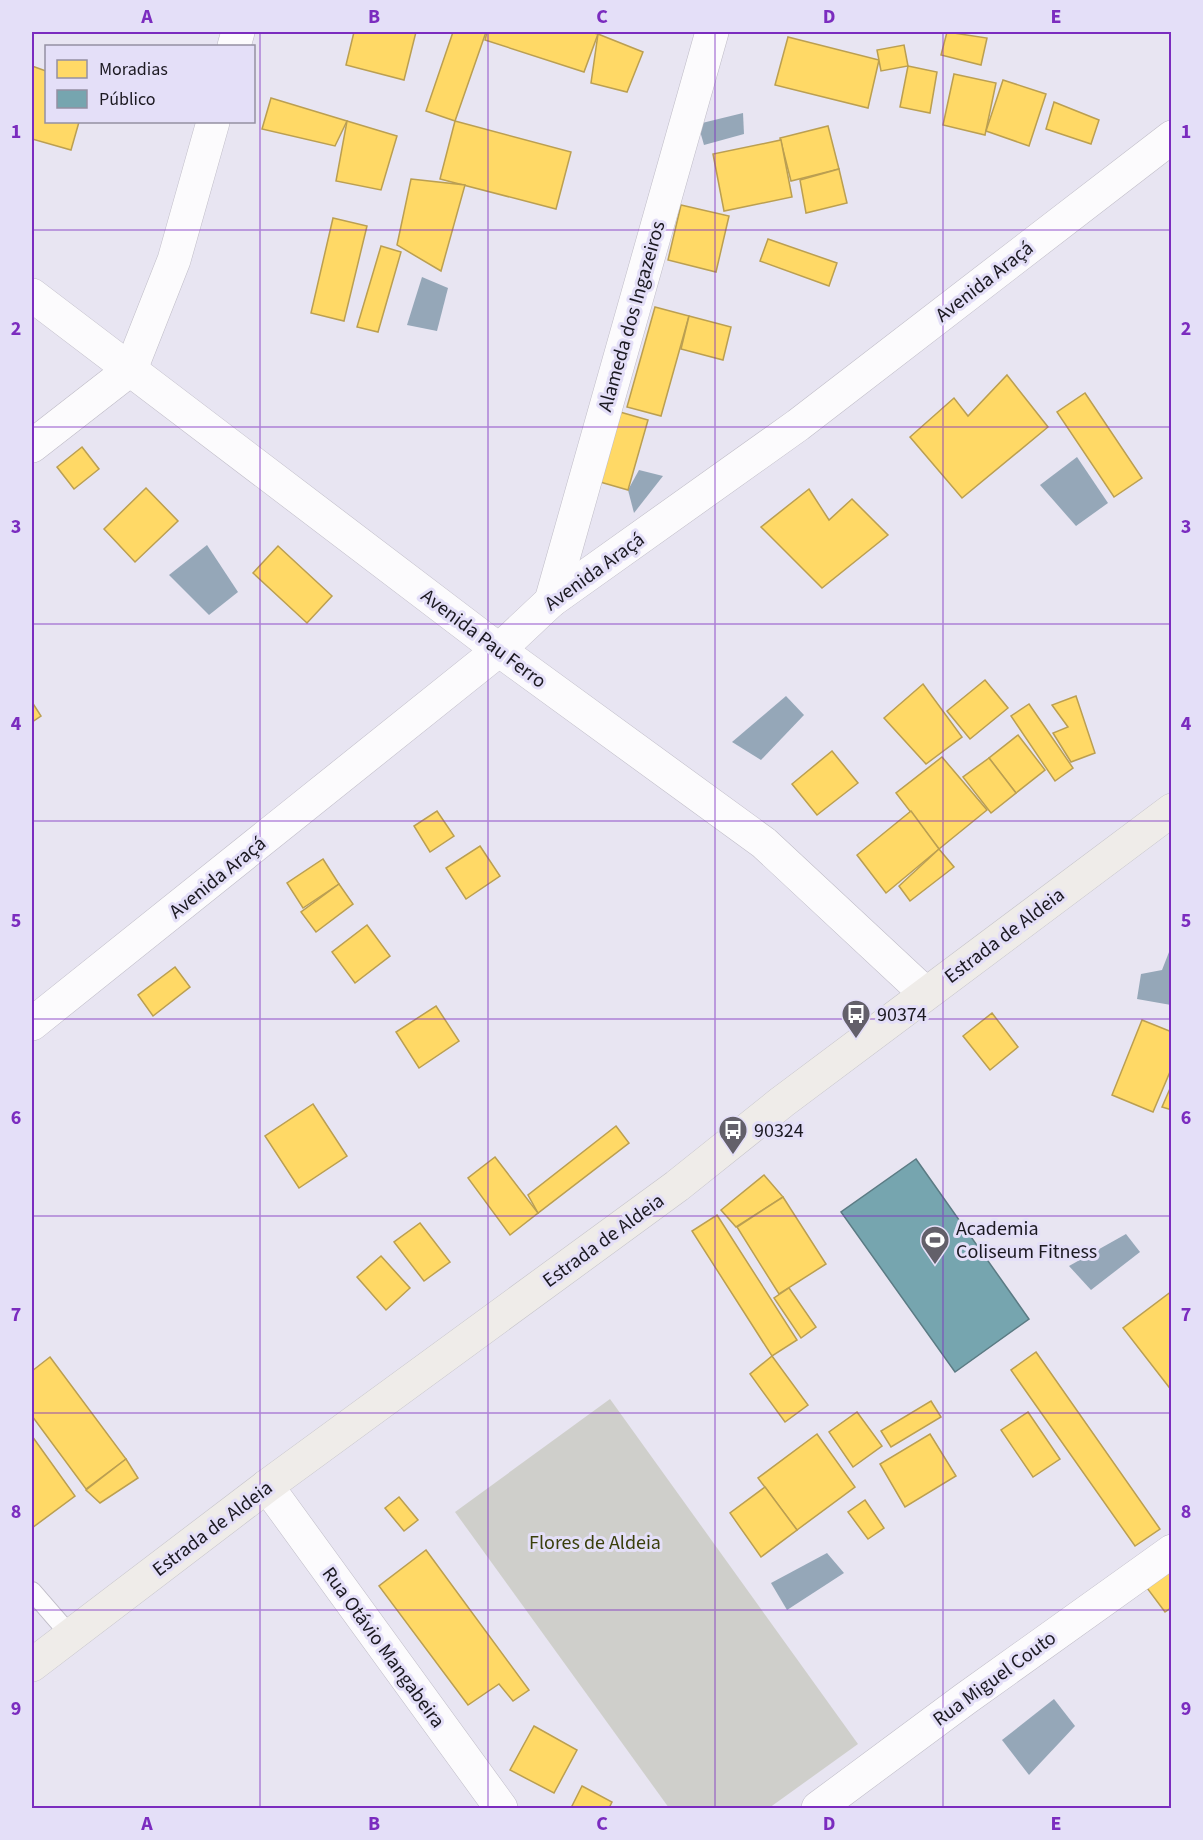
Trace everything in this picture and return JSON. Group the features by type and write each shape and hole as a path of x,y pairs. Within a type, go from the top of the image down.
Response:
{"main road":[{"name":"Estrada de Aldeia","path":"32,1665 267,1486 677,1186 925,993 1172,810"}],"street":[{"name":"Alameda dos Ingazeiros","path":"551,601 711,32"},
{"path":"32,446 131,369 174,260 213,123"},
{"name":"Avenida Araçá","path":"32,1024 499,650 551,601 807,419 1172,137"},
{"name":"Avenida Pau Ferro","path":"32,295 499,650 764,843 925,993"},
{"name":"Rua Otávio Mangabeira","path":"267,1486 501,1809"},
{"name":"Rua Miguel Couto","path":"818,1809 974,1692 1172,1551"}],"lane":[{"path":"32,1591 71,1636"}],"green space":[{"name":"Flores de Aldeia","path":"610,1399 858,1744 769,1808 669,1808 455,1512"}],"water":[{"path":"743,113 744,134 704,145 698,124"},
{"path":"422,277 448,288 437,331 407,325"},
{"path":"1077,457 1108,503 1076,526 1040,485"},
{"path":"639,470 663,476 634,513 628,490"},
{"path":"207,545 238,592 209,615 169,575"},
{"path":"786,696 804,715 761,760 732,742"},
{"path":"1171,947 1171,1005 1137,999 1141,974 1162,970"},
{"path":"1126,1234 1140,1252 1091,1290 1069,1266"},
{"path":"827,1553 844,1573 787,1610 771,1583"},
{"path":"1054,1699 1075,1726 1029,1775 1002,1740"}],"building: Moradias":[{"path":"354,32 416,32 404,80 346,65"},
{"path":"453,32 486,32 455,121 426,111"},
{"path":"487,32 589,32 598,34 584,72 485,40"},
{"path":"947,32 987,38 981,65 941,55"},
{"path":"598,34 643,52 627,92 591,83"},
{"path":"788,37 879,60 868,108 775,85"},
{"path":"904,45 908,66 881,71 877,50"},
{"path":"32,66 45,71 45,123 79,123 71,150 32,139"},
{"path":"908,66 937,72 930,113 900,107"},
{"path":"954,74 996,83 985,135 943,125"},
{"path":"1003,80 1046,94 1029,146 986,131"},
{"path":"271,98 347,121 335,146 262,129"},
{"path":"1054,102 1099,120 1091,144 1046,129"},
{"path":"347,121 397,136 381,190 336,181"},
{"path":"455,121 571,152 556,209 440,179"},
{"path":"828,126 839,169 791,181 780,138"},
{"path":"781,140 792,197 724,211 713,154"},
{"path":"839,169 847,203 806,213 800,180"},
{"path":"411,179 465,185 441,271 397,245"},
{"path":"681,205 729,216 716,272 668,260"},
{"path":"333,218 367,226 344,321 311,313"},
{"path":"768,239 837,263 829,286 760,261"},
{"path":"381,246 401,252 378,332 357,327"},
{"path":"655,307 689,316 661,416 627,407"},
{"path":"689,316 731,327 723,360 681,349"},
{"path":"1007,375 1048,427 962,498 910,437 954,398 968,416"},
{"path":"1085,393 1142,478 1114,497 1057,412"},
{"path":"620,412 648,420 628,490 600,482"},
{"path":"82,447 99,469 74,489 57,467"},
{"path":"146,488 178,521 135,562 104,529"},
{"path":"809,489 829,520 852,499 888,535 822,588 761,527"},
{"path":"278,546 332,596 307,623 253,573"},
{"path":"985,680 1008,708 970,739 947,711"},
{"path":"923,684 962,737 926,764 884,718"},
{"path":"1076,696 1095,753 1071,762 1053,733 1068,727 1052,705"},
{"path":"32,702 41,716 32,722"},
{"path":"1029,704 1073,768 1055,781 1011,716"},
{"path":"1018,735 1045,770 1016,793 989,758"},
{"path":"832,751 858,783 817,815 792,784"},
{"path":"942,757 987,810 939,849 896,793"},
{"path":"989,758 1016,793 991,813 963,777"},
{"path":"437,811 454,836 430,852 414,826"},
{"path":"911,811 939,849 886,893 857,855"},
{"path":"480,846 500,876 466,899 446,868"},
{"path":"939,849 954,867 910,901 899,886"},
{"path":"323,859 339,884 303,908 287,883"},
{"path":"339,884 353,904 316,932 301,912"},
{"path":"367,925 390,956 355,983 332,952"},
{"path":"175,967 190,987 153,1016 138,995"},
{"path":"436,1006 459,1041 419,1068 396,1032"},
{"path":"992,1013 1018,1047 990,1070 963,1036"},
{"path":"1142,1020 1172,1032 1172,1067 1153,1112 1112,1095"},
{"path":"1172,1084 1172,1110 1162,1107"},
{"path":"313,1104 347,1156 299,1188 265,1136"},
{"path":"616,1126 629,1143 538,1213 528,1195"},
{"path":"495,1157 538,1213 510,1235 468,1178"},
{"path":"764,1175 783,1197 736,1227 721,1210"},
{"path":"783,1197 826,1264 779,1294 737,1227"},
{"path":"717,1215 797,1340 772,1356 692,1231"},
{"path":"420,1223 450,1262 424,1281 394,1242"},
{"path":"381,1256 410,1288 386,1310 357,1277"},
{"path":"789,1288 816,1327 801,1338 774,1298"},
{"path":"1172,1291 1172,1391 1123,1328"},
{"path":"1036,1352 1160,1529 1135,1546 1011,1370"},
{"path":"772,1356 808,1405 785,1422 750,1374"},
{"path":"50,1357 126,1459 86,1489 32,1416 32,1371"},
{"path":"931,1401 941,1417 891,1447 881,1431"},
{"path":"857,1412 882,1446 853,1467 829,1432"},
{"path":"1028,1412 1060,1459 1033,1477 1001,1430"},
{"path":"817,1434 855,1487 797,1530 758,1478"},
{"path":"930,1434 956,1476 905,1507 880,1464"},
{"path":"32,1436 75,1496 32,1528"},
{"path":"126,1459 138,1478 100,1503 86,1490"},
{"path":"765,1487 797,1530 761,1557 730,1513"},
{"path":"399,1497 418,1520 404,1531 385,1508"},
{"path":"865,1500 884,1528 868,1539 848,1512"},
{"path":"426,1550 529,1690 513,1701 499,1684 468,1705 379,1586"},
{"path":"1169,1571 1172,1575 1172,1607 1165,1612 1147,1588"},
{"path":"534,1726 577,1750 554,1793 510,1770"},
{"path":"582,1786 612,1802 609,1808 571,1808"}],"building: Público":[{"name":"Academia Coliseum Fitness","path":"916,1159 1029,1319 955,1372 841,1212"}],"place":[{"name":"90374","path":"856,1040"},
{"name":"90324","path":"733,1156"},
{"name":"Academia Coliseum Fitness","path":"935,1266"}]}
